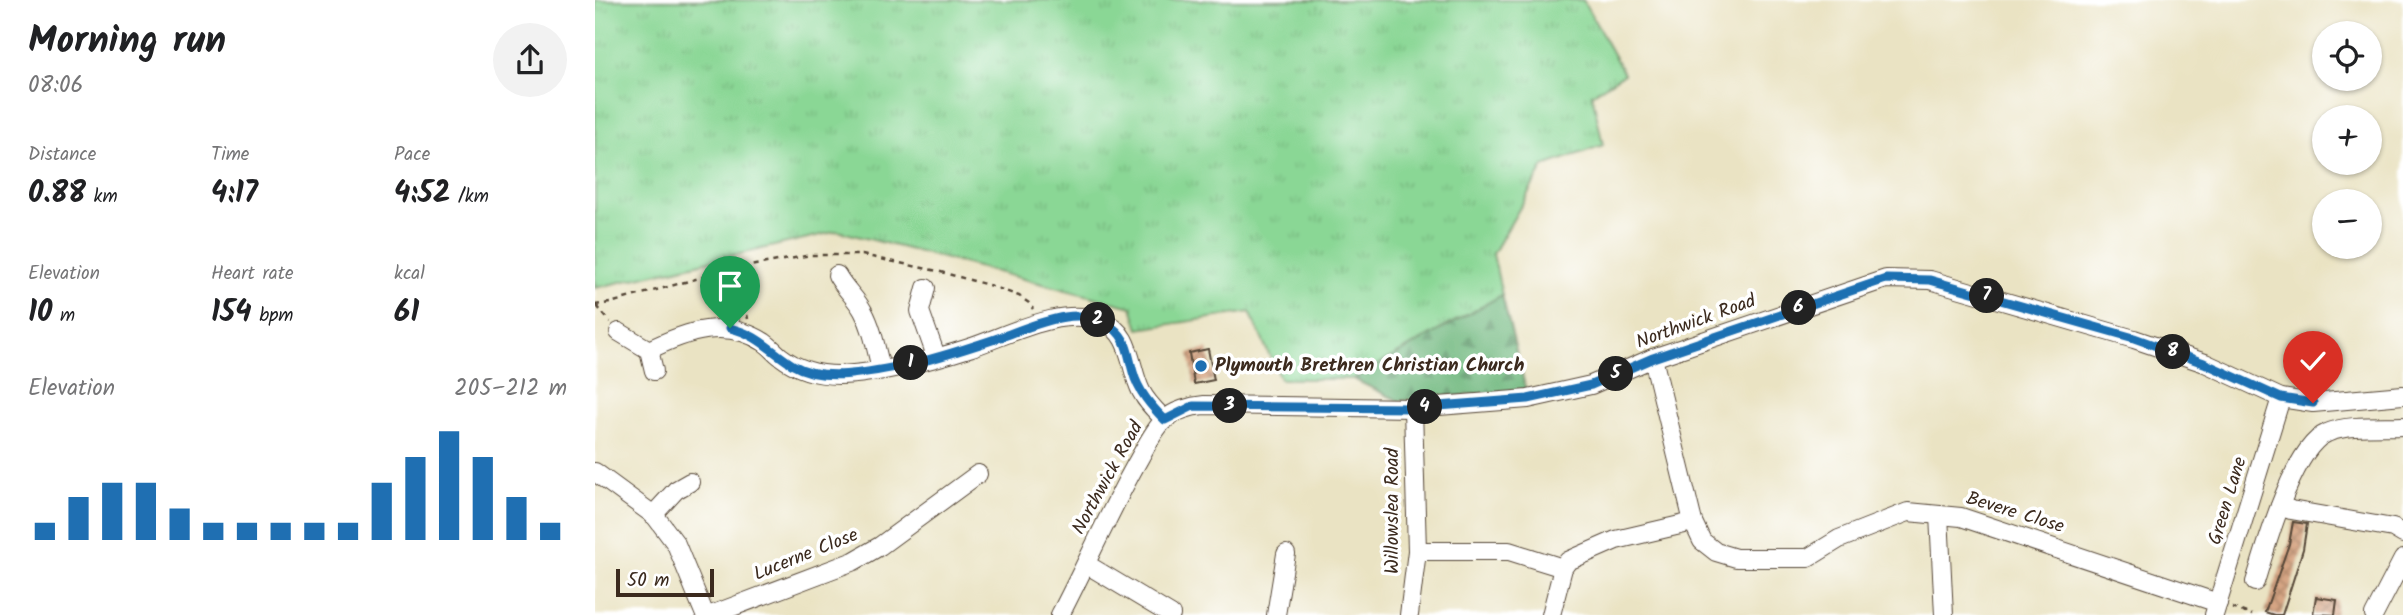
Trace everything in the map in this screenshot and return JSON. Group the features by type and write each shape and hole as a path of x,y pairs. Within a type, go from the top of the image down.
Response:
{"street":[{"path":"837,275 862,309 874,336 881,369"},
{"name":"Northwick Road","path":"1060,615 1105,521 1150,441 1165,420 1182,410 1204,405 1413,408 1528,399 1591,385 1653,358 1886,279 1930,280 2134,338 2204,363 2281,398 2313,403 2403,395"},
{"path":"723,281 729,307 730,328"},
{"path":"926,288 920,311 936,356"},
{"path":"649,350 681,335 705,329 730,328 766,343 795,366 809,372 840,375 936,356 1065,317 1086,317 1104,321 1118,331 1129,351 1133,372 1142,393 1150,406 1165,420"},
{"path":"619,332 649,350 654,372"},
{"name":"Bevere Close","path":"1653,358 1693,522 1702,541 1716,552 1736,558 1808,558 1839,540 1908,512 1961,517 2216,609"},
{"name":"Green Lane","path":"2216,609 2281,398"},
{"name":"Willowslea Road","path":"1409,615 1417,551 1413,408"},
{"path":"2255,582 2287,484 2316,440 2328,432 2345,429 2403,426"},
{"path":"595,472 653,515 676,544 705,615"},
{"name":"Lucerne Close","path":"711,615 854,561 880,546 978,474"},
{"path":"653,515 666,499 690,481"},
{"path":"2280,506 2393,528 2403,534"},
{"path":"1939,515 1944,615"},
{"path":"1551,615 1563,568 1568,561 1616,540 1693,522"},
{"path":"1417,551 1509,551 1563,568"},
{"path":"1276,615 1286,554"},
{"path":"2374,615 2403,559"},
{"path":"1086,564 1171,615"}],"path":[{"path":"597,306 619,332"},
{"path":"2216,609 2252,615"}],"green space":[{"path":"595,0 1583,0 1624,74 1592,94 1603,145 1544,166 1493,254 1502,295 1353,379 1280,379 1250,312 1139,329 1132,307 838,231 595,288"},
{"path":"1502,295 1526,390 1399,401 1353,379"}],"building":[{"name":"Plymouth Brethren Christian Church","path":"1208,349 1214,380 1194,384 1189,353"},
{"path":"2293,522 2307,524 2303,549 2282,615 2274,615 2265,612 2289,544"},
{"path":"2316,597 2337,600 2335,615 2313,614"}],"place":[{"name":"Plymouth Brethren Christian Church","path":"1201,366"}],"route":[{"path":"730,328 766,343 780,356 809,372 840,375 903,365 966,349 1065,317 1086,317 1104,321 1118,331 1129,351 1133,372 1142,393 1150,406 1165,420 1182,410 1204,405 1413,408 1528,399 1591,385 1653,358 1886,279 1930,280 2134,338 2204,363 2281,398 2313,403"}]}
